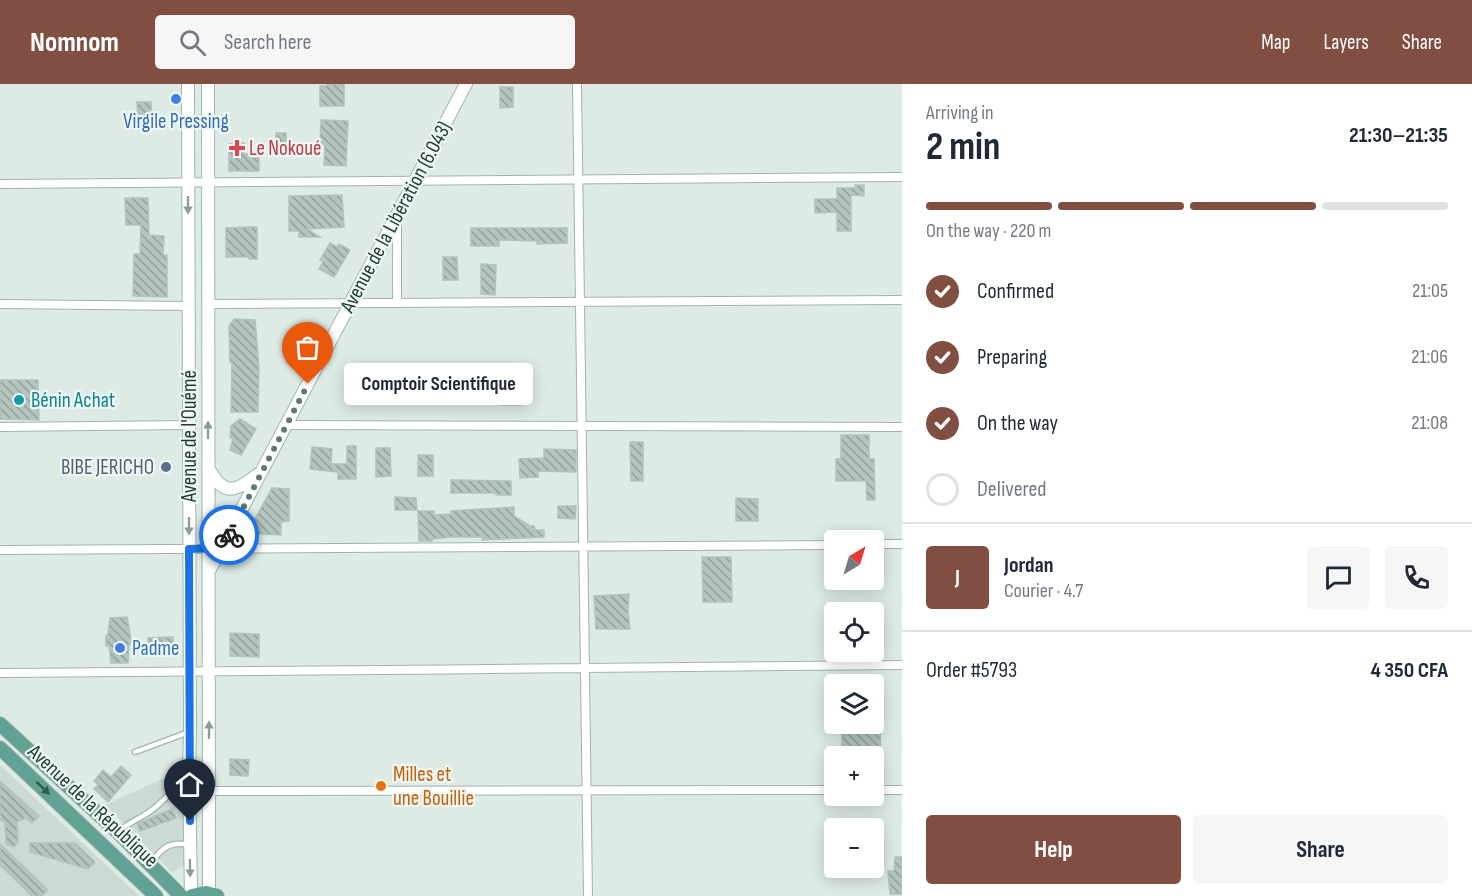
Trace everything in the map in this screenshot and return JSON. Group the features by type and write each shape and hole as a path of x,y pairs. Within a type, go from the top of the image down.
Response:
{"main road":[{"name":"Avenue de l'Ouémé","path":"188,84 191,896"},
{"name":"Avenue de l'Ouémé","path":"208,84 209,791 213,895"},
{"name":"Avenue de la Libération (6.043)","path":"209,573 466,84"},
{"path":"208,468 216,482 224,488 234,490 244,486 262,471"},
{"name":"Avenue de la République","path":"0,724 118,832 181,896"},
{"name":"Avenue de la République","path":"0,748 156,896"},
{"path":"191,896 213,895"}],"street":[{"path":"577,84 588,896"},
{"path":"0,184 902,177"},
{"path":"397,215 398,303"},
{"path":"208,304 902,300"},
{"path":"0,304 188,306"},
{"path":"0,427 189,425"},
{"path":"287,425 902,427"},
{"path":"884,544 902,544"},
{"path":"0,550 824,545"},
{"path":"0,673 190,673 585,666 902,665"},
{"path":"209,791 824,790"},
{"path":"884,790 902,790"}],"lane":[{"path":"135,752 190,731"},
{"path":"118,832 131,821 149,813 168,797 189,773"},
{"path":"151,865 158,852 166,846 177,842 190,845"}],"shaded area":[{"path":"0,765 139,896 0,896"},
{"path":"184,769 186,864 172,872 105,805"}],"building":[{"path":"327,84 344,84 344,106 320,106 320,86 327,86"},
{"path":"500,87 513,87 513,107 500,108"},
{"path":"137,102 151,102 152,125 138,125"},
{"path":"321,120 348,121 346,166 324,165 325,145 320,144"},
{"path":"276,133 286,133 287,155 276,155"},
{"path":"244,143 244,154 259,154 259,171 229,171 229,144"},
{"path":"855,185 864,185 864,196 851,195 851,231 837,231 837,212 815,213 815,199 837,199 837,188 855,188"},
{"path":"342,195 344,227 307,229 320,237 299,237 299,231 289,231 289,196"},
{"path":"125,198 148,198 149,235 164,236 163,255 167,255 167,297 133,296 134,254 140,254 141,225 126,225"},
{"path":"257,227 257,259 226,257 226,228"},
{"path":"471,228 567,228 567,243 537,244 537,241 499,240 499,246 471,246"},
{"path":"330,243 337,247 339,244 350,250 334,277 319,269 323,262 320,260"},
{"path":"443,257 457,257 458,280 443,280"},
{"path":"481,264 496,265 495,295 481,294"},
{"path":"234,319 255,320 259,368 258,412 231,412 232,362 230,362 229,326"},
{"path":"509,364 520,364 521,405 503,405 502,389 493,389 492,367 509,367"},
{"name":"Bénin Achat","path":"0,380 38,380 39,420 0,419"},
{"path":"240,419 256,429 241,455 230,450 233,438 230,438 231,426"},
{"path":"841,435 869,435 869,459 874,459 875,500 867,500 866,481 836,481 836,459 841,459"},
{"path":"630,442 643,442 643,481 631,481"},
{"path":"347,446 356,446 356,479 338,479 338,472 310,469 312,447 332,449 331,464 347,464"},
{"path":"376,448 390,448 391,476 376,477"},
{"path":"544,449 576,450 576,472 538,471 538,477 520,478 519,459 544,458"},
{"path":"418,455 433,455 433,476 418,476"},
{"path":"451,480 511,481 511,495 451,493"},
{"path":"272,488 289,489 289,521 281,522 281,535 247,533"},
{"path":"395,497 416,498 417,510 395,510"},
{"path":"736,498 758,499 758,521 736,521"},
{"path":"558,506 576,506 575,519 558,518"},
{"path":"514,507 514,516 534,526 535,530 544,530 544,537 482,540 482,537 453,537 419,541 418,511 434,511 434,515 451,514 451,511"},
{"path":"702,557 731,557 732,602 703,602"},
{"path":"629,594 630,629 596,629 594,596"},
{"path":"127,617 132,645 129,645 128,663 111,663 109,645 106,646 110,618"},
{"path":"230,633 259,634 259,657 230,656"},
{"path":"173,637 173,655 149,656 148,638"},
{"path":"842,734 880,734 880,746 842,746"},
{"path":"230,759 249,760 248,776 230,775"},
{"path":"121,766 131,775 108,802 94,789 98,785 94,781 103,770 111,777"},
{"path":"0,781 39,816 32,823 26,818 17,822 18,842 14,847 6,844 5,823 0,819"},
{"path":"172,809 176,818 140,831 137,824"},
{"path":"30,843 75,843 95,862 88,869 30,852"},
{"path":"0,844 48,890 42,896 32,896 0,865"},
{"path":"895,857 902,857 902,894 890,894 888,871 894,871"}],"way so far":[{"path":"229,535 308,384"}],"place":[{"name":"Virgile Pressing","path":"176,99"},
{"name":"Le Nokoué","path":"237,148"},
{"name":"Comptoir Scientifique","path":"308,384"},
{"name":"Bénin Achat","path":"19,400"},
{"name":"BIBE JERICHO","path":"166,467"},
{"name":"Padme","path":"120,648"},
{"name":"Milles et une Bouillie","path":"381,786"}],"route":[{"path":"190,821 189,549 222,548 229,535"}]}
